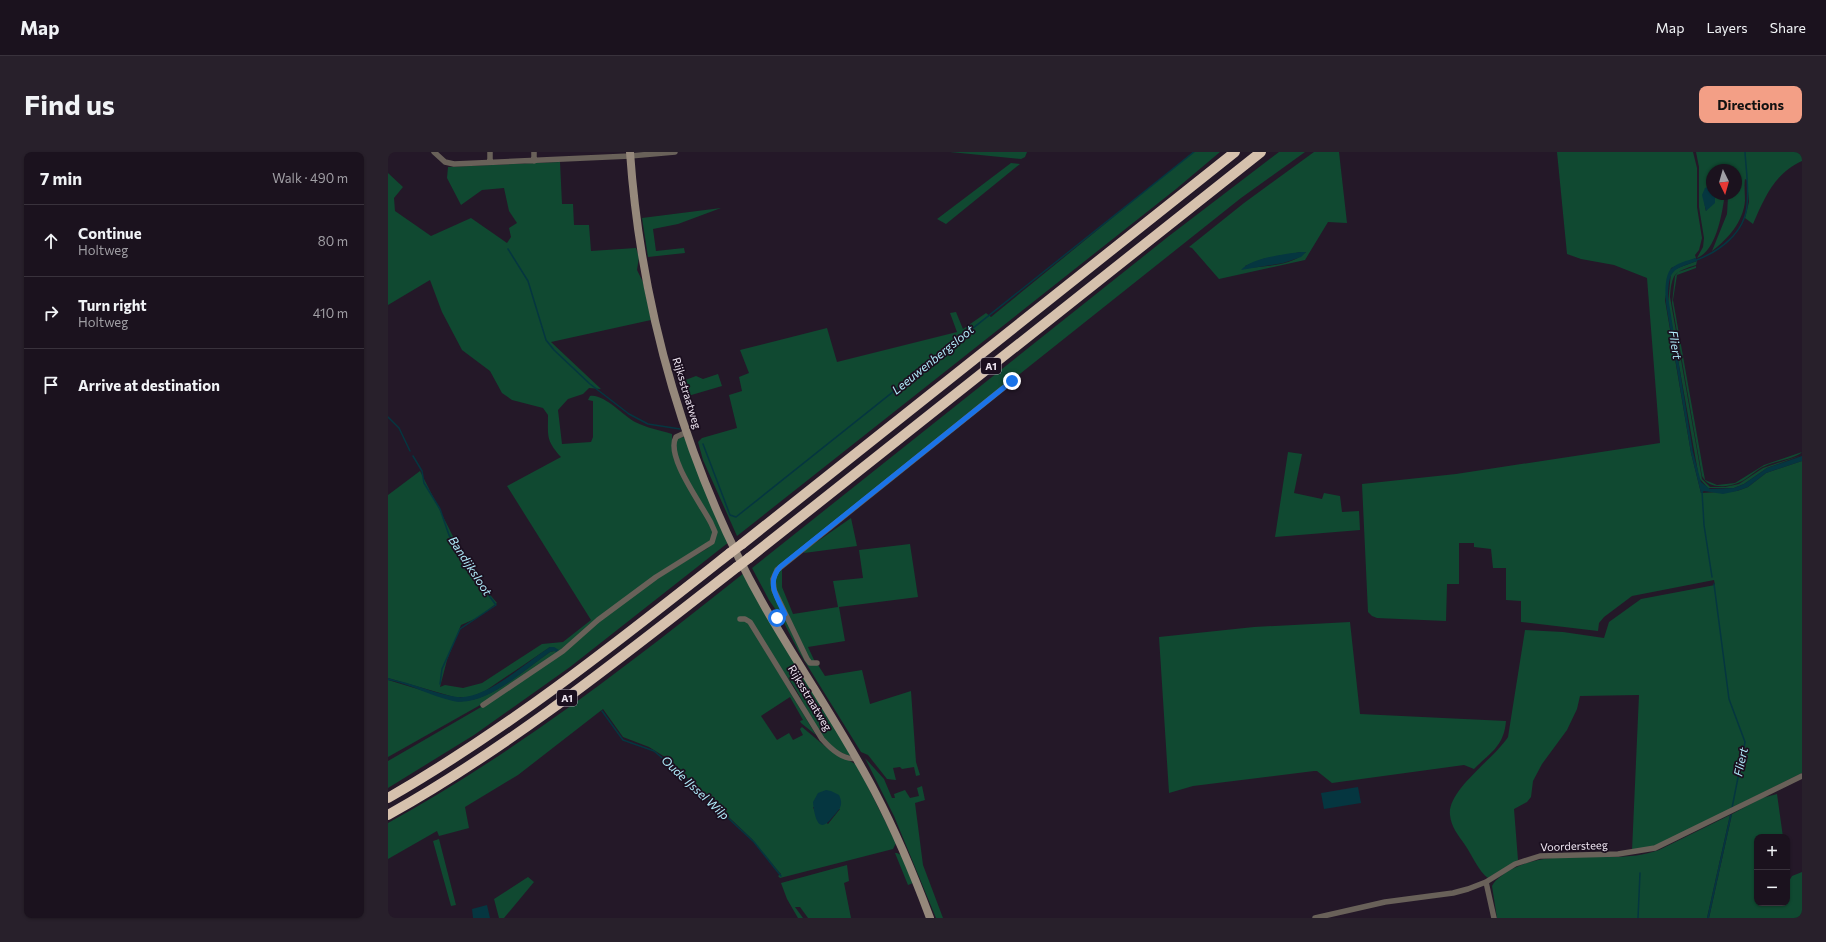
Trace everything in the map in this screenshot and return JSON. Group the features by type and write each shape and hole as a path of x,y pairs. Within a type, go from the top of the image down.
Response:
{"highway":[{"name":"A1","path":"388,798 480,741 539,700 742,544 1235,152"},
{"name":"A1","path":"388,814 480,758 550,711 749,558 1261,152"}],"main road":[{"name":"Rijksstraatweg","path":"630,154 638,224 650,296 665,358 687,432 726,530 750,580 773,621 856,758 890,822 930,918"}],"street":[{"path":"434,152 442,160 451,164 577,159 630,154 675,152"},
{"path":"490,152 490,162"},
{"path":"534,152 534,161"},
{"path":"577,152 577,159"},
{"name":"Rijksstraatweg","path":"817,663 810,663 807,659 785,614 773,587 774,575 780,567 1012,381"},
{"path":"483,705 563,651 598,620 656,577 712,542 715,532 681,470 674,453 674,439 677,436 687,432"},
{"path":"773,621 785,614"},
{"name":"Rijksstraatweg","path":"740,619 747,619 750,622 822,739 838,753 850,759 856,758"},
{"name":"Voordersteeg","path":"1316,918 1390,901 1452,893 1486,882 1511,866 1540,856 1618,854 1655,848 1802,776"},
{"path":"1486,882 1494,918"}],"green space":[{"path":"950,152 1027,152 1025,157 1021,159"},
{"path":"1193,152 1220,152 1176,189 737,536 703,460 698,442 702,438 737,428 729,395 742,391 739,377 749,373 740,350 827,328 837,362 957,332 950,313 956,312 963,329 986,313 991,317"},
{"path":"1279,152 1305,152 1241,198 781,564 773,576 781,610 778,613 769,600 752,568 1169,236"},
{"path":"1314,152 1339,152 1347,223 1328,222 1305,260 1219,279 1192,248 1189,247 1244,203","holes":["1306,252 1300,257 1286,263 1246,268 1245,266 1263,259"]},
{"path":"1557,152 1693,152 1697,168 1697,207 1702,238 1699,250 1695,255 1696,258 1671,268 1665,300 1691,453 1701,493 1737,491 1748,487 1766,473 1802,461 1802,773 1653,847 1632,851 1639,695 1580,696 1577,709 1567,730 1542,764 1533,781 1531,797 1527,802 1514,809 1518,860 1488,878 1479,868 1458,835 1450,815 1451,805 1456,795 1473,774 1508,737 1525,630 1563,632 1604,638 1609,622 1641,599 1715,585 1714,580 1632,596 1604,617 1599,623 1598,631 1521,622 1521,601 1506,600 1506,568 1493,568 1491,549 1474,547 1474,543 1459,543 1459,584 1447,584 1446,621 1377,618 1368,612 1362,484 1456,474 1660,443 1647,278 1614,265 1581,259 1567,254"},
{"path":"1696,152 1802,152 1802,161 1792,166 1777,180 1772,187 1766,196 1753,224 1745,218 1749,202 1747,180 1745,179 1744,209 1738,223 1724,241 1712,251 1727,214 1728,200 1742,200 1742,164 1706,164 1706,211 1714,200 1724,200 1714,239 1704,254 1697,258 1703,247 1704,238 1699,207 1699,167"},
{"path":"560,162 562,204 573,204 574,225 589,225 591,251 636,248 639,257 637,270 643,282 651,320 551,342 601,389 589,388 583,394 568,399 558,410 562,444 591,442 593,437 593,401 588,400 590,396 595,396 607,401 635,422 672,434 672,446 712,529 712,539 568,645 482,704 388,757 388,680 457,701 469,700 481,697 506,684 550,652 554,651 550,647 485,691 471,697 454,697 388,678 388,495 420,471 471,572 497,603 477,618 461,625 447,660 440,687 445,685 463,688 482,683 542,644 563,642 591,620 507,486 561,457 550,442 548,415 543,408 512,400 502,393 490,371 462,350 442,312 430,280 388,305 388,173 403,187 394,198 395,211 431,236 471,218 507,243 511,237 509,228 517,223 509,211 504,188 482,190 461,205 447,178 448,167"},
{"path":"1011,163 1020,164 946,224 937,219"},
{"path":"721,208 678,224 653,229 656,251 684,248 685,253 648,257 642,218"},
{"path":"1697,261 1696,265 1683,269 1676,274 1672,282 1670,297 1702,479 1710,487 1725,487 1739,484 1763,468 1802,455 1767,468 1744,484 1734,488 1708,488 1699,478 1668,303 1671,273 1675,269"},
{"path":"1696,266 1696,268 1677,275 1673,300 1705,480 1717,485 1735,483 1764,465 1802,452 1795,456 1762,467 1744,480 1727,486 1715,486 1710,484 1705,481 1702,476 1672,303 1675,276 1678,272"},
{"path":"718,374 722,386 688,396 680,382 696,376 703,379"},
{"path":"683,437 687,439 729,542 570,667 474,735 388,788 388,761 495,699 667,572 708,548 716,537 676,455 676,439"},
{"path":"1288,452 1302,454 1294,493 1322,499 1324,493 1340,496 1342,512 1359,511 1360,530 1275,537"},
{"path":"851,518 857,546 804,553 805,550"},
{"path":"910,544 918,597 839,607 845,641 808,647 815,662 809,660 777,594 774,580 782,566 782,587 793,614 838,607 833,581 863,578 859,550"},
{"path":"744,573 851,754 850,756 838,751 829,744 821,734 814,724 797,691 747,621 816,735 801,723 800,721 803,720 790,697 761,716 777,740 789,733 793,740 803,735 800,729 802,727 826,747 857,765 896,843 893,849 780,878 778,876 781,874 752,839 665,757 649,747 623,737 603,709 518,775 465,807 469,828 439,836 437,831 388,859 388,823 435,796 527,737 659,640","holes":["813,807 840,809 828,824 816,814"]},
{"path":"782,619 787,622 803,656 818,665 825,676 862,670 870,704 911,691 916,762 920,775 916,776 914,767 902,769 900,767 893,768 896,780 887,779 868,755 861,752 799,652"},
{"path":"1350,622 1360,714 1506,721 1503,737 1496,748 1474,769 1464,765 1332,783 1317,771 1314,771 1193,786 1169,793 1159,637 1254,627"},
{"path":"865,758 884,779 892,798 895,798 894,794 905,790 910,798 919,796 917,788 922,786 925,800 915,803 923,865 943,918 936,918 894,816"},
{"path":"1777,794 1783,834 1754,834 1754,906 1790,906 1790,879 1792,876 1802,872 1802,918 1709,918 1732,814 1762,798"},
{"path":"1730,815 1707,918 1497,918 1492,886 1496,880 1505,873 1518,866 1544,859 1572,857 1619,857 1648,853 1659,850"},
{"path":"439,839 456,905 451,906 433,841"},
{"path":"895,853 901,855 913,883 908,885"},
{"path":"847,865 849,881 844,883 851,918 808,918 800,907 795,907 803,918 798,918 787,899 781,883"},
{"path":"528,877 534,882 504,918 499,918 494,899"}],"water":[{"path":"1705,188 1706,200 1715,200 1715,203 1706,211 1702,195"},
{"path":"1306,252 1301,257 1283,263 1241,270 1252,262 1278,255"},
{"path":"1696,258 1697,261 1682,266 1671,276 1669,281 1668,297 1693,452 1701,482 1710,489 1734,488 1744,484 1767,468 1802,456 1802,461 1766,473 1748,487 1723,494 1704,491 1701,493 1691,453 1666,306 1666,284 1670,270 1678,264"},
{"path":"550,647 554,647 559,650 556,652 550,652 504,686 478,699 465,702 445,699 404,684 388,680 388,678 450,696 468,696 480,693 505,679"},
{"path":"1358,787 1361,803 1324,809 1321,793"},
{"path":"826,790 839,795 841,799 841,806 826,824 822,825 819,824 815,816 813,802 818,793"},
{"path":"1732,814 1709,918 1707,918 1730,815"},
{"path":"487,905 490,918 473,918 472,909"}],"waterway":[{"name":"Leeuwenbergsloot","path":"703,444 730,515 736,517 1194,152"},
{"name":"Fliert","path":"1694,261 1721,247 1736,233 1741,224 1745,215 1748,199 1745,152"},
{"name":"Leeuwenbergsloot","path":"508,249 528,281 546,340 554,350 590,384 629,414 648,424 680,429"},
{"name":"Bandijksloot","path":"388,417 399,428 410,451"},
{"name":"Bandijksloot","path":"413,456 422,471 424,483 440,509 449,535 468,567 496,605 460,629 442,669 440,684"},
{"name":"Fliert","path":"1702,491 1704,525 1712,577"},
{"name":"Fliert","path":"1714,584 1729,699 1745,742 1732,808"},
{"name":"Oude IJssel Wilp","path":"602,711 623,740 654,751 671,765 754,842 781,876"},
{"path":"1638,918 1640,873"}],"route":[{"path":"777,618 785,614 773,587 773,579 777,570 785,562 1012,381"}]}
